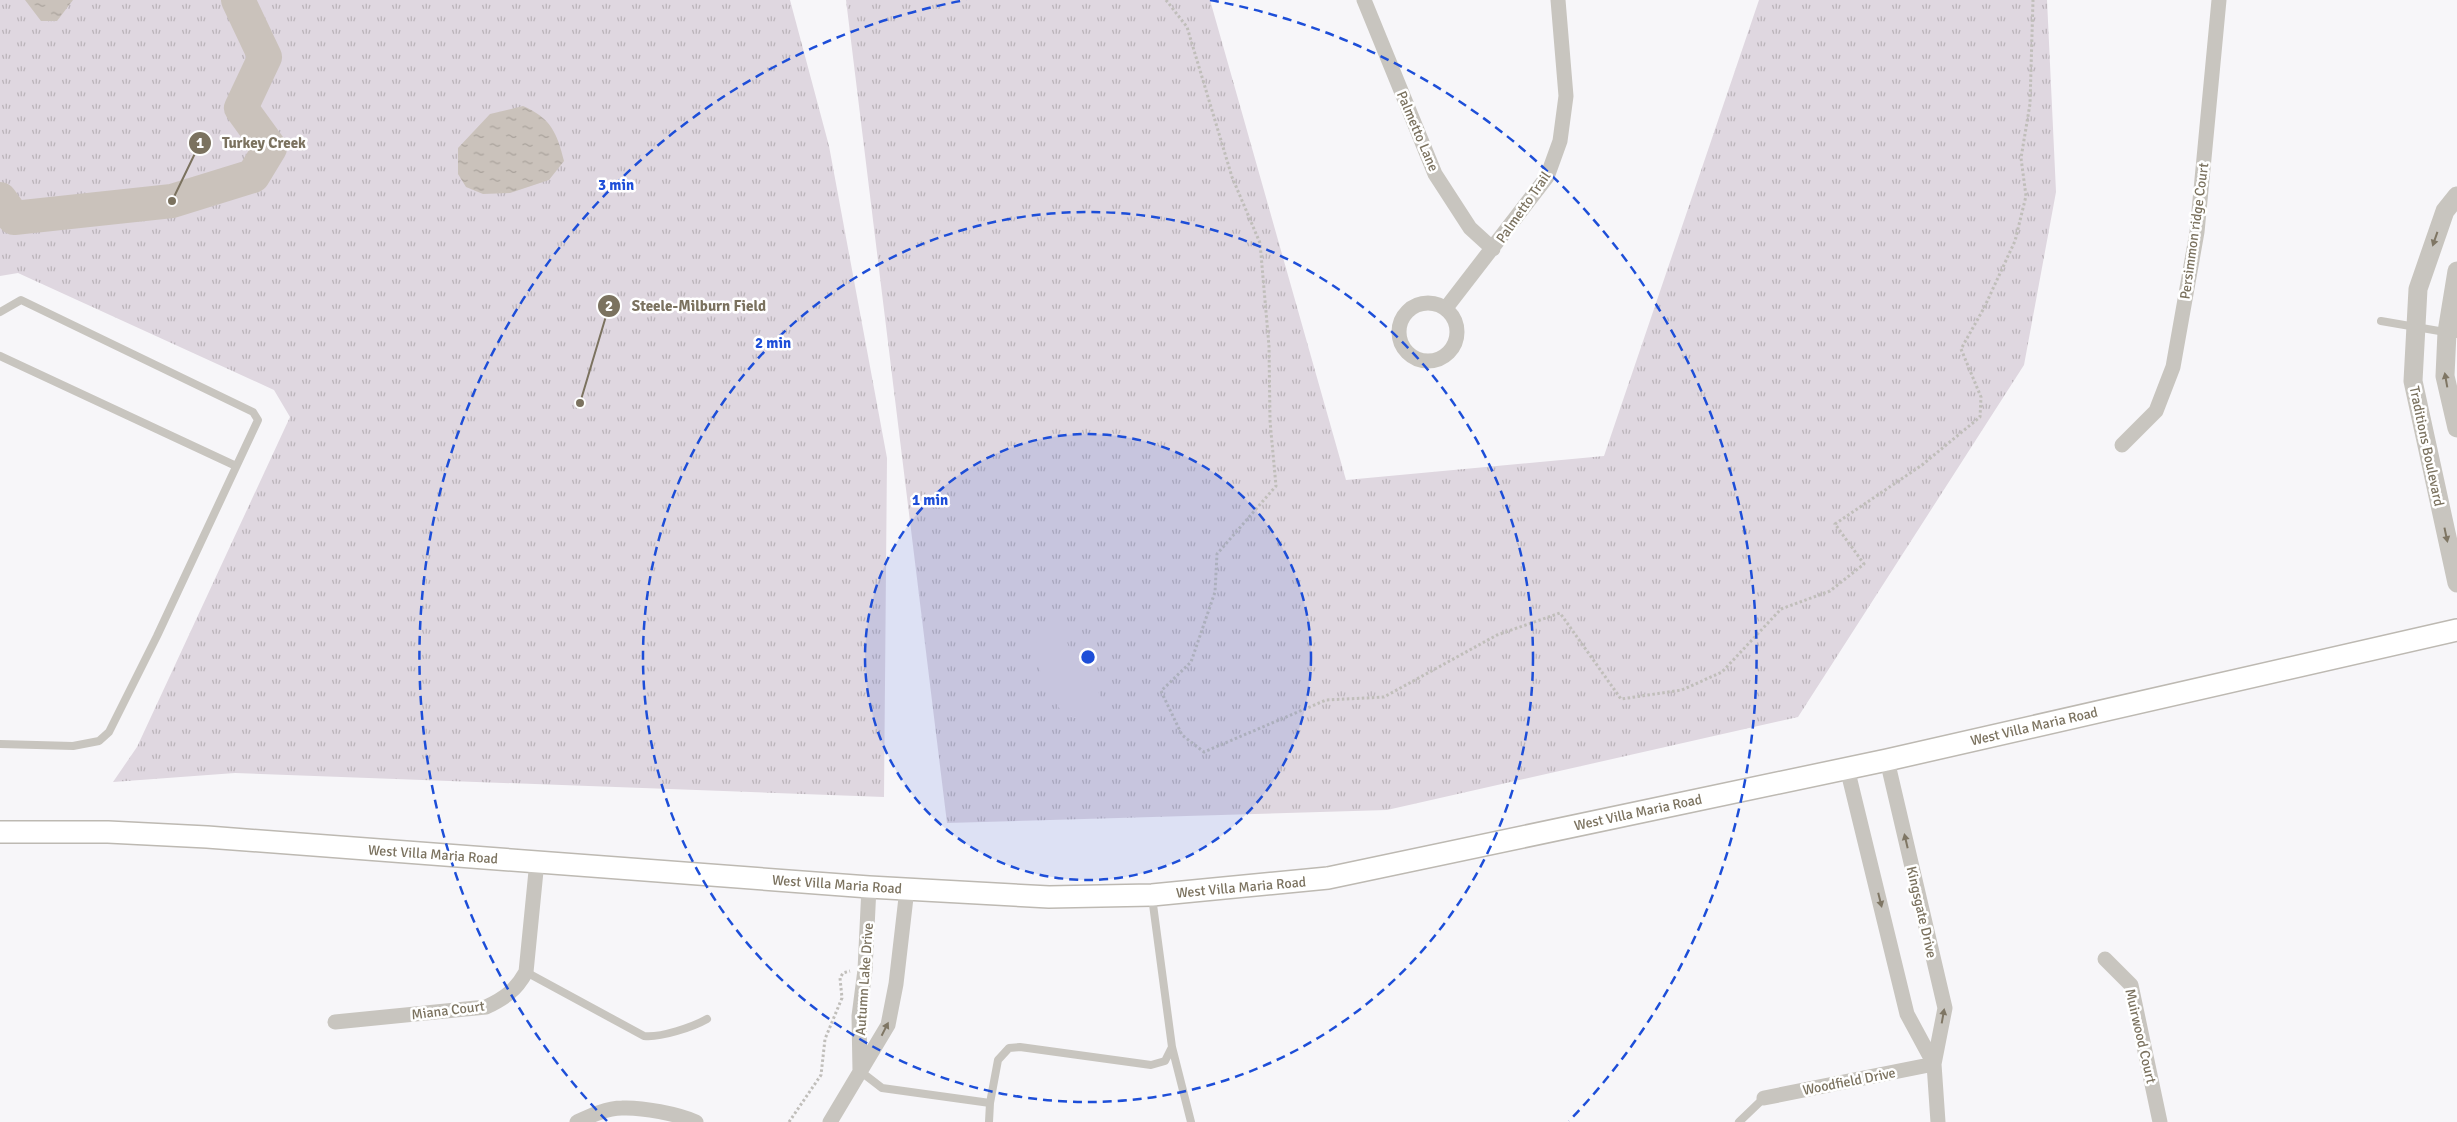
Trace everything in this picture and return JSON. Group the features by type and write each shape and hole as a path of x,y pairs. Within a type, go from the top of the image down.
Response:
{"main road":[{"name":"West Villa Maria Road","path":"0,832 108,832 537,861 869,887 1049,896 1152,895 1328,878 1887,760 2457,630"}],"street":[{"name":"Palmetto Lane","path":"1364,0 1435,174 1470,228 1493,249"},
{"name":"Palmetto Trail","path":"1446,308 1548,177 1560,141 1566,96 1558,0"},
{"name":"Persimmon ridge Court","path":"2122,445 2156,411 2173,367 2196,232 2219,0"},
{"name":"Traditions Boulevard","path":"2457,196 2445,211 2418,289 2413,380 2457,583"},
{"path":"2457,272 2452,333 2445,376 2457,428"},
{"name":"Kingsgate Drive","path":"1887,760 1945,1008 1934,1064 1938,1122"},
{"name":"Kingsgate Drive","path":"1847,768 1907,1014 1934,1064"},
{"name":"Miana Court","path":"335,1022 486,1007 507,997 518,986 526,972 537,861"},
{"name":"Autumn Lake Drive","path":"860,1071 859,1016 865,970 869,887"},
{"name":"Autumn Lake Drive","path":"830,1122 888,1025 896,984 907,889"},
{"name":"Muirwood Court","path":"2105,959 2131,985 2160,1122"},
{"name":"Woodfield Drive","path":"1764,1098 1934,1064"},
{"path":"577,1122 592,1115 622,1108 686,1117 696,1122"}],"lane":[{"path":"0,312 21,300 253,412 258,420 157,636 109,732 99,741 73,746 0,744"},
{"path":"2381,321 2452,333"},
{"path":"0,356 236,466"},
{"path":"1152,895 1172,1047 1191,1122"},
{"path":"526,972 644,1036 658,1036 695,1026 707,1020"},
{"path":"990,1122 990,1103 998,1060 1009,1048 1020,1047 1151,1065 1165,1061 1172,1047"},
{"path":"860,1071 882,1088 990,1103"},
{"path":"1739,1122 1764,1098"}],"path":[{"path":"1166,0 1187,27 1232,176 1260,243 1269,346 1270,421 1276,486 1217,554 1215,592 1191,662 1161,691 1182,735 1204,752 1326,700 1384,697 1497,635 1560,613 1621,699 1682,690 1722,672 1781,609 1830,591 1864,564 1835,524 1922,465 1980,417 1981,397 1961,349 1984,308 2015,241 2026,196 2021,158 2030,104 2033,0"},
{"path":"789,1122 821,1075 825,1039 842,998 840,978 847,971 865,970"}],"green space":[{"path":"0,0 790,0 829,146 887,458 884,797 235,773 113,782 137,747 290,417 274,390 18,273 0,276"},
{"path":"846,0 1210,0 1346,480 1604,456 1759,0 2047,0 2056,192 2024,365 1798,717 1387,810 947,823"},
{"path":"1058,621 1074,659 1091,677 1104,704 1090,721 1065,716 1050,695 1037,663 1037,631"}],"water":[{"path":"25,0 73,0 57,21 41,21"},
{"path":"523,106 546,121 559,142 564,161 549,180 510,193 483,194 466,187 458,174 458,148 490,114"}],"waterway":[{"path":"0,199 14,218 172,201 253,176 270,148 241,108 265,57 238,0"}],"place":[{"name":"Turkey Creek","path":"172,201"},
{"name":"Steele-Milburn Field","path":"580,403"}]}
